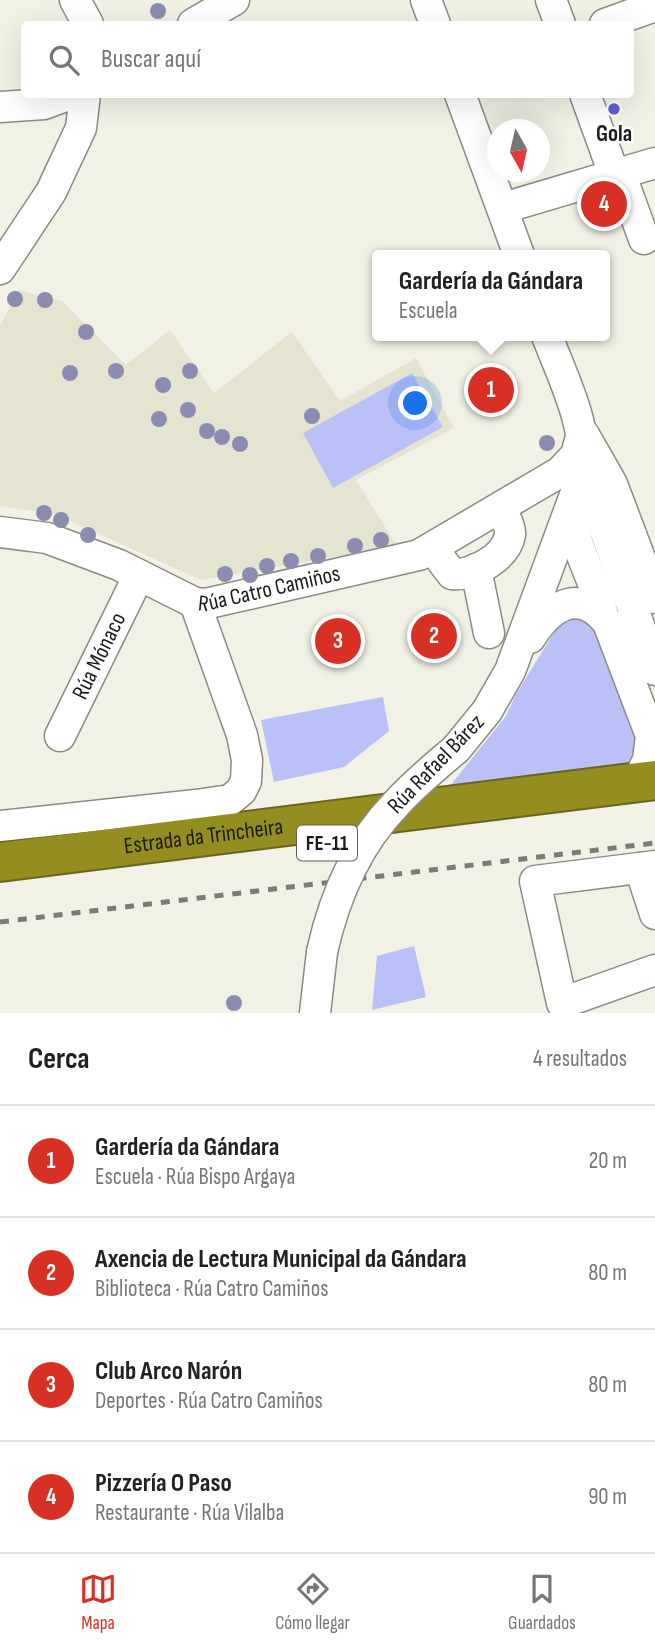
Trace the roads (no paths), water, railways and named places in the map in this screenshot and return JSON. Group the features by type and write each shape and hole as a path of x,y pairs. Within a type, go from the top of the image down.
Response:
{"highway":[{"name":"Estrada da Trincheira","path":"0,862 648,790"},
{"name":"Estrada da Trincheira","path":"0,882 648,790"}],"street":[{"path":"75,0 86,21"},
{"path":"197,21 234,0"},
{"path":"426,0 434,21"},
{"path":"551,0 559,21"},
{"path":"613,21 655,6"},
{"path":"0,107 44,104 60,98"},
{"path":"0,269 51,192 80,128 84,98"},
{"path":"462,98 517,250"},
{"path":"587,98 644,239"},
{"path":"503,208 655,163"},
{"path":"549,341 582,433 612,484 655,598"},
{"path":"582,433 584,457 577,489 576,539 650,736 648,760 640,776 648,790"},
{"name":"Rúa Catro Camiños","path":"0,532 47,538 119,565 195,603 205,604 419,555 552,478 572,460 579,448 582,433"},
{"path":"534,489 545,487 565,491 589,485 655,670"},
{"name":"Rúa Rafael Bárez","path":"315,1013 322,952 342,887 373,831 394,805 456,750 487,711 510,671 577,489"},
{"path":"432,548 452,574 458,575 476,569 497,556 509,538 510,531 501,508"},
{"path":"638,550 655,524"},
{"path":"476,569 489,633"},
{"name":"Rúa Mónaco","path":"60,736 139,575"},
{"path":"0,826 196,805 230,800 241,791 246,781 247,760 242,735 195,603"},
{"path":"510,671 534,631 552,611 570,603 581,603 603,616"},
{"path":"655,914 647,867 535,881 562,1003 655,970"}],"railway":[{"path":"0,922 655,843"}],"place":[{"name":"Gola","path":"614,109"},
{"name":"Pizzería O Paso","path":"604,204"},
{"name":"Gardería da Gándara","path":"491,390"},
{"name":"Axencia de Lectura Municipal da Gándara","path":"434,636"},
{"name":"Club Arco Narón","path":"338,641"}]}
